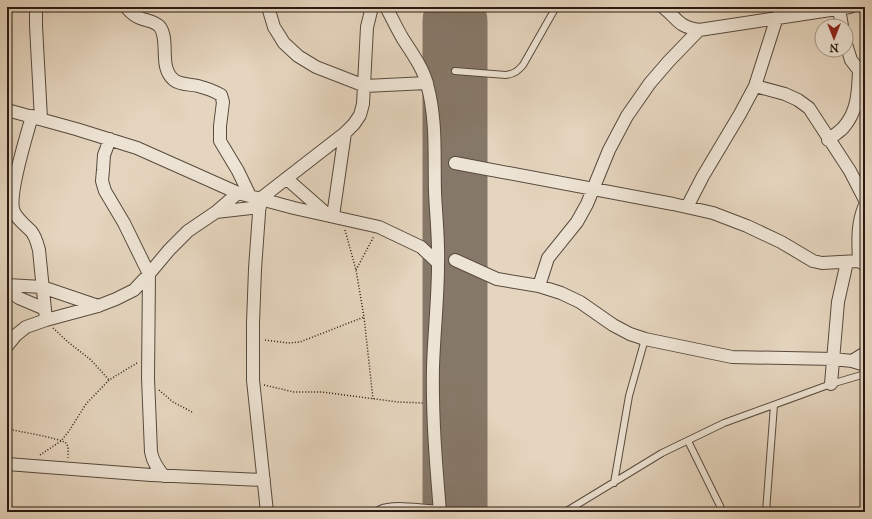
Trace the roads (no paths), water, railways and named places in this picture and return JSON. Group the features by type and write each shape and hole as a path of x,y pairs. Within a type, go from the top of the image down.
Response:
{"street":[{"path":"36,7 36,118 15,180 13,204 14,211 17,216 32,232 39,250 45,315"},
{"path":"126,7 130,12 139,18 156,23 160,27 163,32 166,65 173,79 182,83 198,86 221,95 223,102 220,141 257,201 253,380 267,512"},
{"path":"268,7 274,27 284,43 298,56 316,67 365,86 427,83"},
{"path":"216,212 257,201 345,133 354,124 360,115 365,86 367,27 372,7"},
{"path":"381,512 383,510 396,509 440,512 433,436 438,263 435,192 435,128 431,99 421,68 386,7"},
{"path":"663,7 674,19 687,28 700,30 777,17 844,8 843,18"},
{"path":"687,207 703,176 755,86 777,17"},
{"path":"539,286 548,258 577,222 593,190 609,150 631,111 650,83 669,60 700,30"},
{"path":"828,140 843,128 851,116 857,102 862,74 850,58"},
{"path":"755,86 785,94 798,100 809,108 828,140 850,171 865,200"},
{"path":"7,110 136,148 257,201 379,227 421,247 438,263"},
{"path":"335,217 345,133"},
{"path":"110,140 104,155 102,180 106,192 124,223 149,274 148,378 151,452 156,467 164,476"},
{"path":"455,163 713,213 747,226 781,242 813,261 822,263 857,262"},
{"path":"287,179 335,217"},
{"path":"7,346 16,335 45,315 98,306 134,290 188,231 216,212 238,193"},
{"path":"831,384 838,302 857,262 860,216 865,205"},
{"path":"455,260 497,279 539,286 561,292 580,302 613,325 630,334 645,339 732,356 834,359 852,361 865,365"},
{"path":"7,285 42,287 98,306"},
{"path":"7,290 45,315"},
{"path":"852,361 865,353"},
{"path":"7,464 164,476 264,480"}],"lane":[{"path":"455,71 506,75 513,74 518,71 523,65 556,7"},
{"path":"614,482 629,396 645,339"},
{"path":"565,512 662,453 724,424 831,384 865,374"},
{"path":"766,512 774,405"},
{"path":"688,441 723,512"}]}
